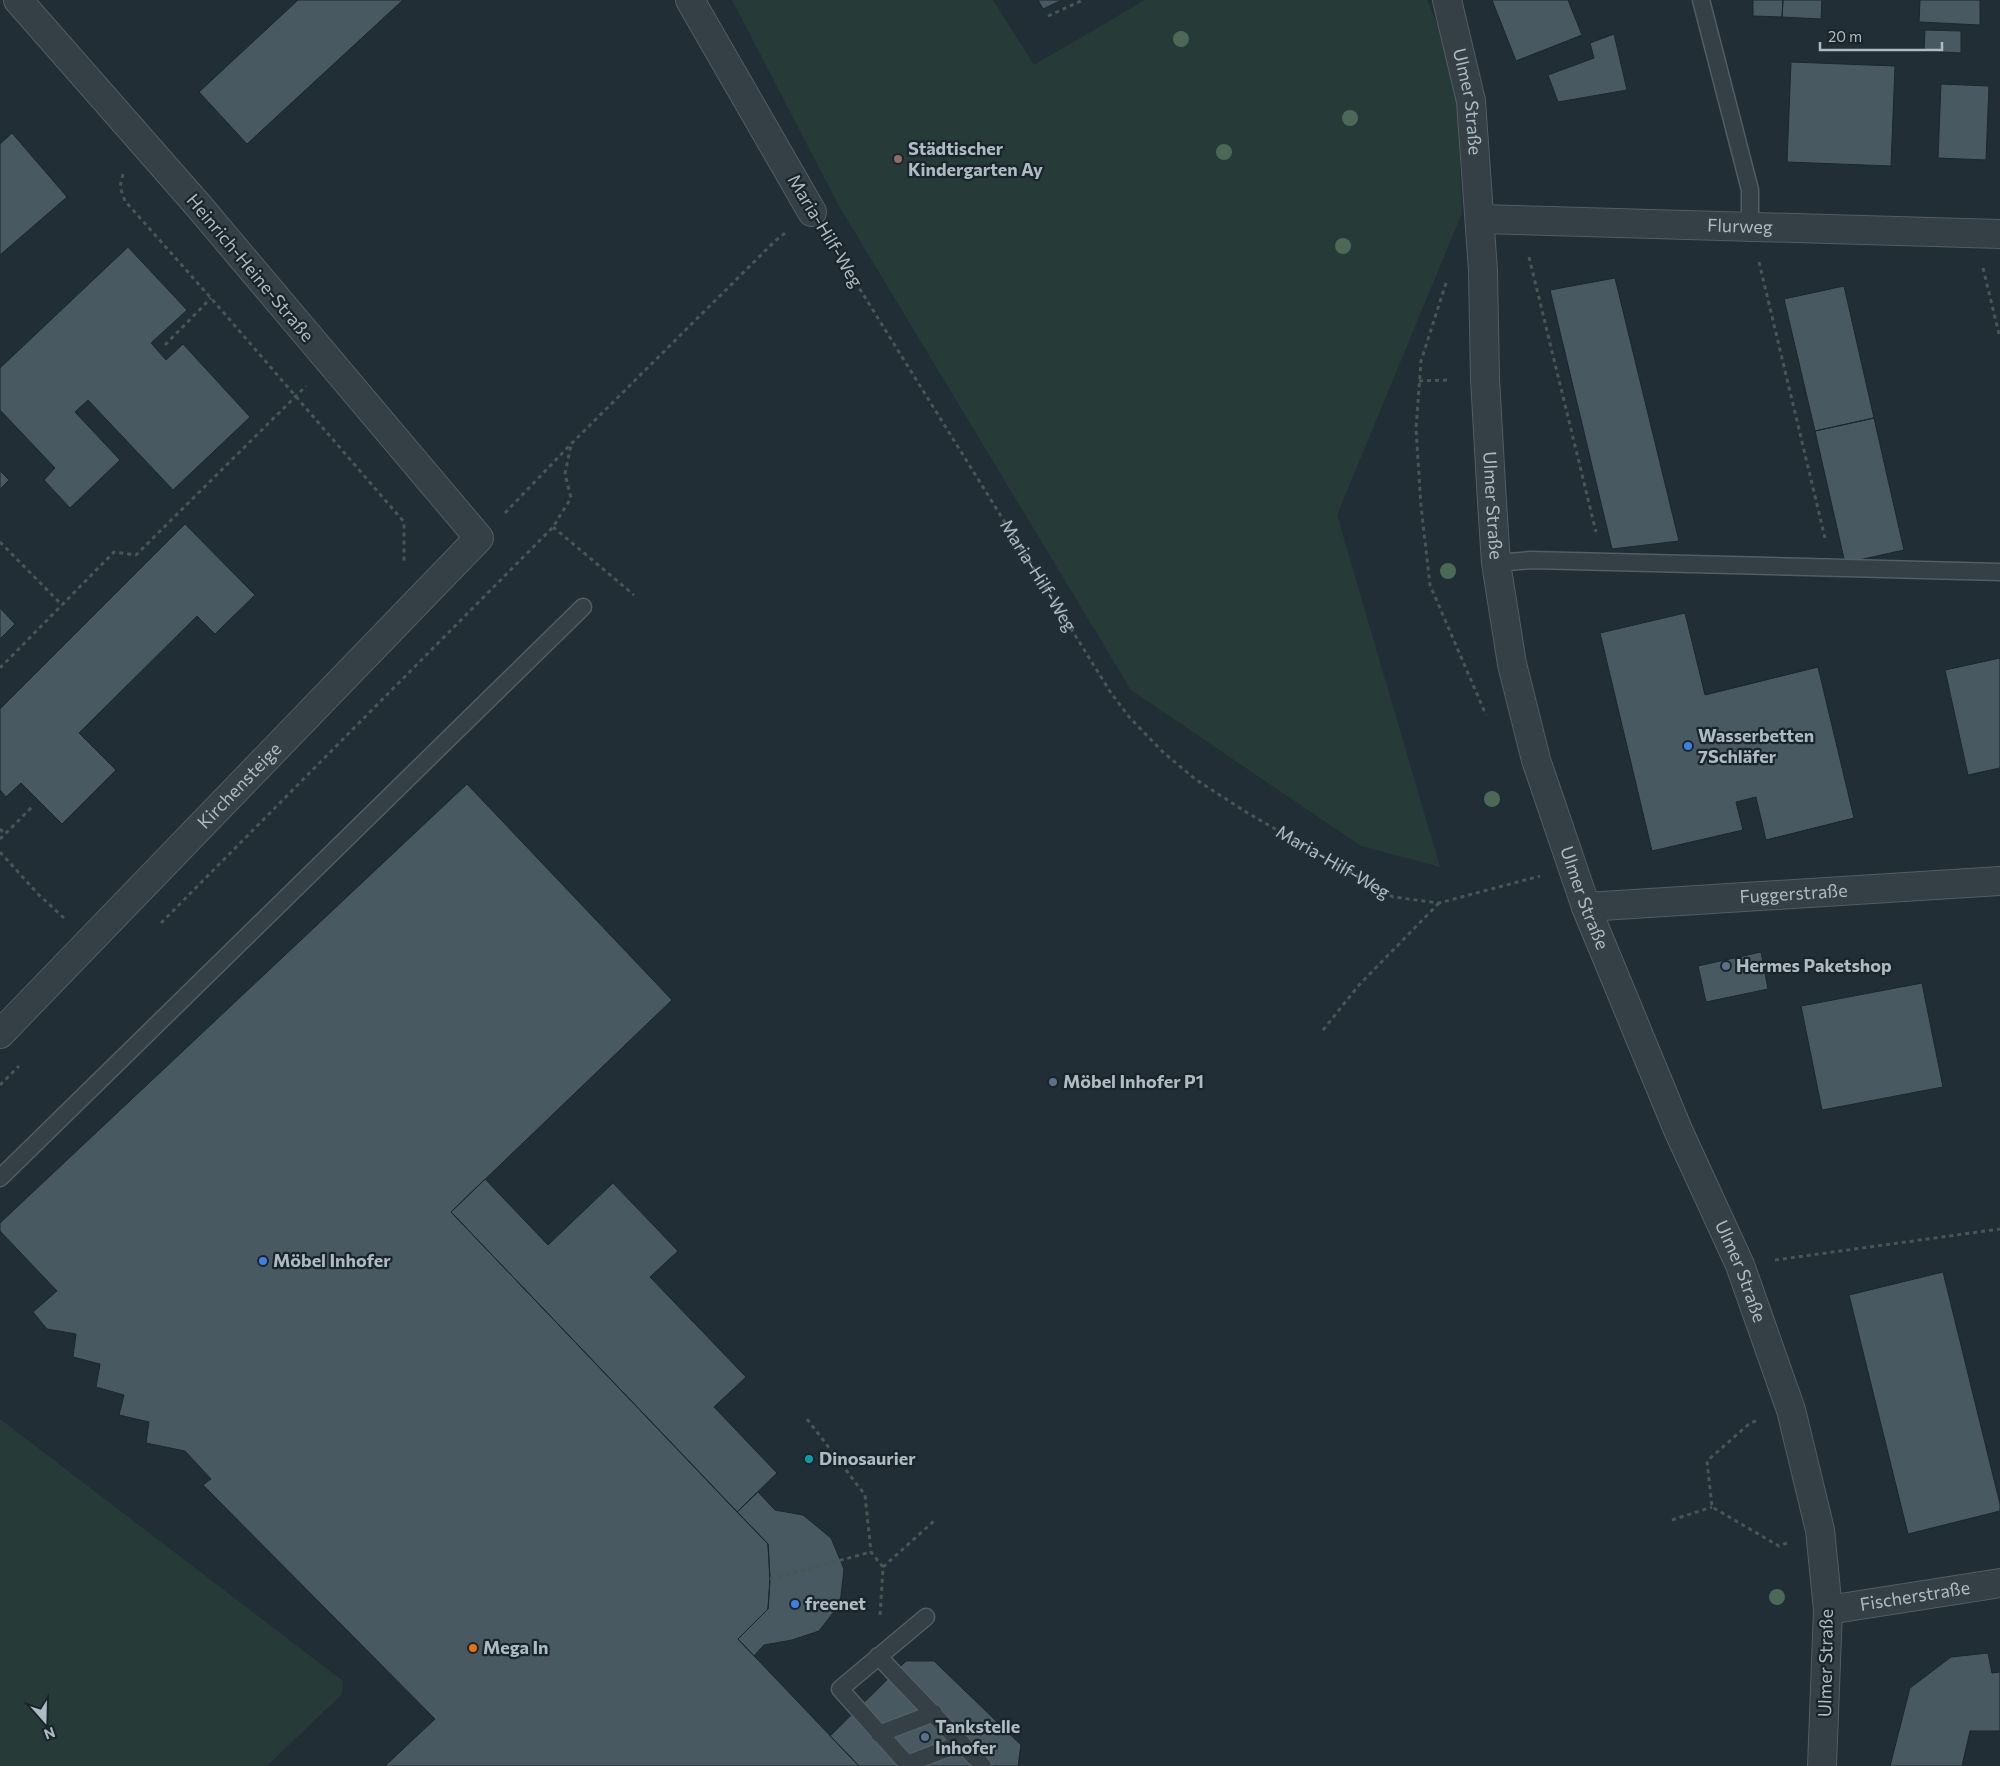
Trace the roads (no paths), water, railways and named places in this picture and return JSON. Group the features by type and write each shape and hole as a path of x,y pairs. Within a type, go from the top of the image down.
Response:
{"street":[{"name":"Heinrich-Heine-Straße","path":"18,0 148,148 479,538"},
{"name":"Maria-Hilf-Weg","path":"690,0 812,212"},
{"name":"Ulmer Straße","path":"1447,0 1471,101 1480,219 1487,426 1496,563 1512,664 1536,760 1586,908 1678,1130 1740,1265 1791,1410 1820,1530 1828,1610 1822,1766"},
{"name":"Flurweg","path":"1480,219 1987,234"},
{"name":"Kirchensteige","path":"0,1034 479,538"},
{"name":"Fuggerstraße","path":"1586,908 2000,881"},
{"name":"Fischerstraße","path":"1828,1610 2000,1583"}],"lane":[{"path":"1701,0 1750,190 1750,227"},
{"path":"1496,563 1531,560 2000,572"},
{"path":"0,1178 583,607"},
{"path":"926,1618 840,1689 908,1765 962,1743"},
{"path":"878,1656 983,1766"},
{"path":"880,1734 934,1713"}],"place":[{"name":"Städtischer Kindergarten Ay","path":"898,159"},
{"name":"Wasserbetten 7Schläfer","path":"1688,746"},
{"name":"Hermes Paketshop","path":"1726,966"},
{"name":"Möbel Inhofer P1","path":"1053,1082"},
{"name":"Möbel Inhofer","path":"263,1261"},
{"name":"Dinosaurier","path":"809,1459"},
{"name":"freenet","path":"795,1604"},
{"name":"Mega In","path":"473,1648"},
{"name":"Tankstelle Inhofer","path":"925,1737"}]}
